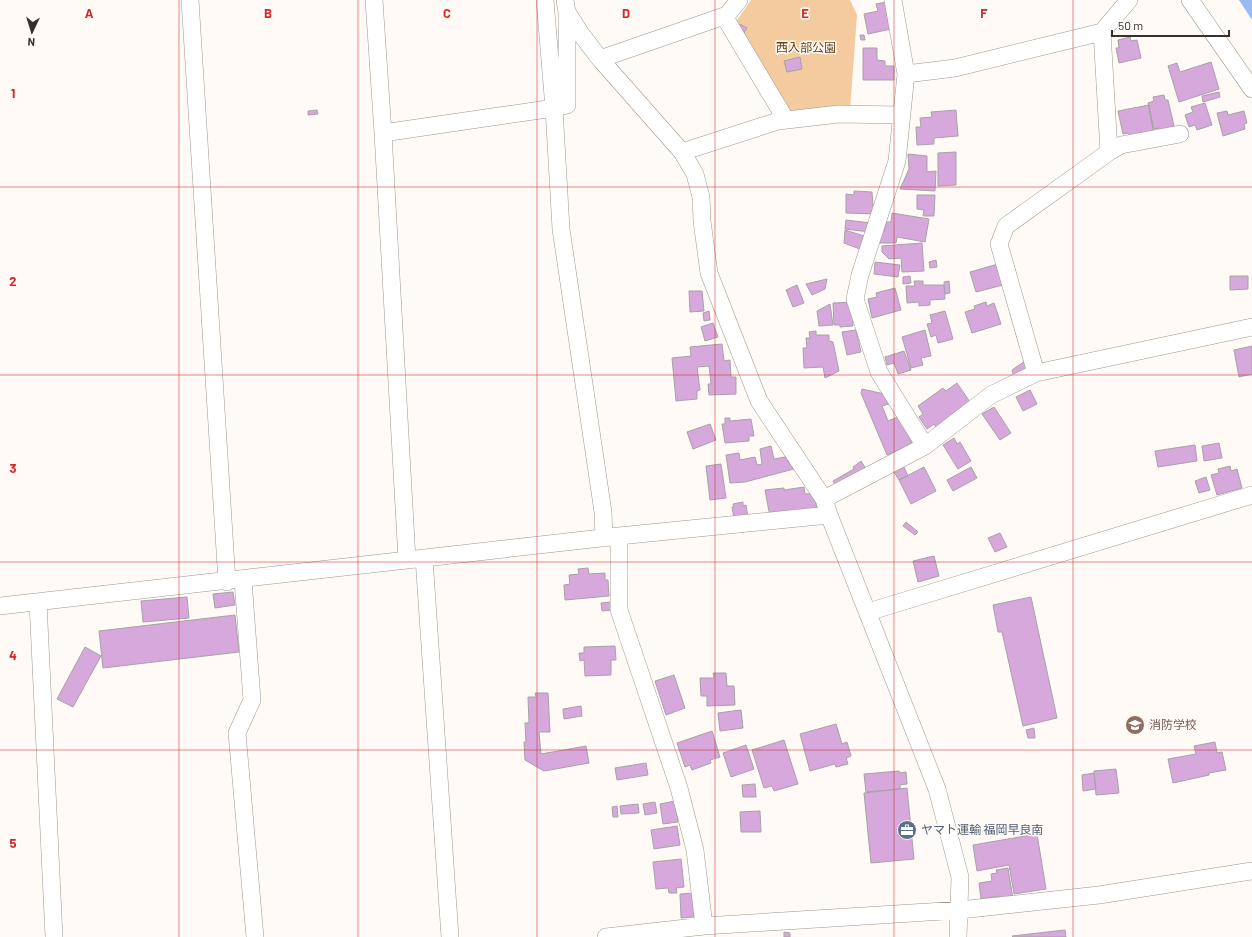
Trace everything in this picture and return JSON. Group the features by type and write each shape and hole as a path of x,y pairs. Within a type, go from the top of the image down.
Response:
{"street":[{"path":"190,0 235,580 252,700 237,733 255,937"},
{"path":"374,0 416,559 450,937"},
{"path":"545,0 554,108 561,229 603,512 612,537 619,610 679,788 695,850 704,926"},
{"path":"600,59 727,15 739,0"},
{"path":"893,0 906,74 897,161 860,275 855,299 879,372 925,446"},
{"path":"906,74 955,68 1102,32 1130,0"},
{"path":"1190,0 1252,89"},
{"path":"383,133 567,105 566,6"},
{"path":"566,6 581,34 600,59 682,152 695,174 701,196 702,221 709,273 759,401 824,499 829,516 937,789 960,877 958,937"},
{"path":"724,16 786,120"},
{"path":"1102,32 1109,152"},
{"path":"682,152 778,121 839,114 902,115"},
{"path":"1036,373 999,244 1006,226 1121,145 1180,134"},
{"path":"824,499 925,446 990,396 1036,373 1252,327"},
{"path":"868,612 1252,495"},
{"path":"0,606 612,537 829,516"},
{"path":"38,602 54,937"},
{"path":"606,937 684,932 704,926 960,910 1099,895 1252,872"}],"green space":[{"name":"西入部公園","path":"751,0 850,0 857,15 850,110 790,113 733,26"}],"water":[{"path":"1239,0 1252,0 1252,20"}],"building":[{"path":"886,2 891,29 868,34 864,14 878,11 876,4"},
{"path":"740,24 747,28 742,36 736,32"},
{"path":"860,35 864,35 865,40 861,40"},
{"path":"1130,37 1131,41 1137,40 1141,58 1119,63 1116,48 1119,48 1118,40"},
{"path":"863,48 877,48 877,60 885,61 885,66 894,66 894,80 863,80"},
{"path":"800,57 802,69 787,72 784,61"},
{"path":"1211,62 1219,89 1179,102 1168,66 1177,63 1180,72"},
{"path":"1219,92 1220,97 1203,102 1202,96"},
{"path":"1164,95 1165,100 1168,100 1175,130 1161,132 1160,128 1153,129 1148,103 1154,101 1153,97"},
{"path":"1205,103 1212,125 1197,130 1195,125 1189,127 1185,115 1193,112 1191,107"},
{"path":"1149,105 1154,131 1130,139 1129,133 1123,134 1118,111"},
{"path":"317,110 318,114 308,115 308,111"},
{"path":"956,110 958,136 934,138 934,144 917,145 916,127 921,127 920,118 932,117 931,112"},
{"path":"1227,111 1228,115 1244,111 1247,123 1244,124 1245,129 1223,136 1217,113"},
{"path":"956,152 956,185 938,186 938,153"},
{"path":"908,154 927,156 927,172 936,171 935,191 900,189 909,169"},
{"path":"854,191 872,192 873,206 877,206 877,214 846,213 846,194 854,195"},
{"path":"917,195 935,195 934,216 923,216 924,210 917,209"},
{"path":"892,213 929,219 925,242 897,237 896,243 879,243 881,232 884,232 886,222 891,222"},
{"path":"846,220 871,223 870,232 845,229"},
{"path":"845,230 864,236 860,249 844,243"},
{"path":"922,243 924,271 902,272 901,258 889,259 882,252 882,246"},
{"path":"936,260 937,267 930,268 929,262"},
{"path":"875,262 900,265 898,277 874,274"},
{"path":"998,264 1003,285 976,292 970,272"},
{"path":"910,276 911,283 903,284 903,277"},
{"path":"1230,276 1248,276 1248,289 1230,290"},
{"path":"827,279 825,289 812,295 806,284"},
{"path":"914,281 923,281 923,285 944,285 945,299 930,300 930,305 919,306 919,302 907,303 906,286 915,286"},
{"path":"949,281 950,293 945,294 944,282"},
{"path":"797,285 804,303 793,307 786,290"},
{"path":"895,288 901,310 872,318 868,299 877,297 876,293"},
{"path":"689,291 702,291 704,311 690,312"},
{"path":"852,302 853,326 840,327 840,325 834,325 833,303"},
{"path":"986,302 987,306 994,303 1001,324 972,333 965,312 975,309 974,306"},
{"path":"830,304 833,325 819,326 817,311"},
{"path":"709,311 710,320 704,321 703,313"},
{"path":"945,311 953,339 938,343 936,335 931,337 927,324 932,323 930,315"},
{"path":"713,323 718,337 705,341 701,327"},
{"path":"856,330 861,352 847,355 842,332"},
{"path":"925,330 931,356 921,358 923,365 911,368 902,337"},
{"path":"816,331 816,335 829,335 829,341 833,342 839,371 825,378 823,367 804,368 803,348 807,348 806,338 810,338 809,332"},
{"path":"722,344 724,361 730,360 731,377 736,377 736,394 709,395 708,384 711,384 709,366 697,367 700,390 697,391 697,399 676,401 672,358 691,356 690,347"},
{"path":"1252,346 1252,374 1239,377 1234,350"},
{"path":"904,351 911,370 898,374 894,363 887,365 885,357"},
{"path":"1025,361 1029,370 1014,377 1012,370"},
{"path":"957,383 970,402 936,427 934,424 927,429 919,417 923,414 918,406 943,388 946,391"},
{"path":"862,389 889,395 892,403 882,406 888,421 900,416 912,444 887,455 861,393"},
{"path":"1030,390 1037,404 1023,411 1016,397"},
{"path":"994,407 1011,433 1000,440 982,414"},
{"path":"725,418 730,418 730,421 751,419 754,436 749,436 749,441 725,443 722,424 725,424"},
{"path":"710,424 716,440 693,449 687,432"},
{"path":"954,438 957,444 960,442 971,461 958,469 943,445"},
{"path":"1219,443 1222,458 1204,461 1202,446"},
{"path":"1195,445 1197,461 1158,467 1155,451"},
{"path":"771,446 774,459 785,457 794,469 745,482 730,483 726,455 739,453 740,460 755,457 757,465 762,464 760,449"},
{"path":"861,461 868,472 838,490 833,481 854,469 853,467"},
{"path":"721,464 726,498 710,500 706,466"},
{"path":"1230,466 1231,471 1237,469 1242,488 1217,495 1211,475 1219,473 1218,469"},
{"path":"904,467 908,476 899,480 894,472"},
{"path":"924,467 936,491 911,504 899,480"},
{"path":"971,467 977,478 953,491 947,480"},
{"path":"1206,477 1210,490 1199,493 1195,481"},
{"path":"804,487 805,494 814,493 817,510 770,517 765,490 784,488 784,490"},
{"path":"743,502 743,506 746,505 748,517 734,519 733,504"},
{"path":"906,522 918,532 915,535 903,526"},
{"path":"1000,533 1007,547 995,552 988,538"},
{"path":"934,556 939,576 918,582 913,561"},
{"path":"588,568 589,574 605,573 605,580 608,580 609,596 565,600 564,585 570,584 569,575 579,574 578,569"},
{"path":"233,592 235,605 215,608 213,594"},
{"path":"187,597 189,618 143,622 141,601"},
{"path":"1031,597 1057,718 1023,726 1002,632 998,632 993,605"},
{"path":"611,602 612,610 602,611 601,603"},
{"path":"235,615 239,652 103,668 99,631"},
{"path":"615,646 616,660 611,660 611,675 585,676 584,660 580,661 579,653 584,653 584,647"},
{"path":"85,647 101,656 73,707 57,699"},
{"path":"713,673 726,673 727,686 734,686 735,705 707,706 707,696 701,696 700,678 714,678"},
{"path":"674,675 685,708 666,715 655,681"},
{"path":"535,693 548,693 550,732 539,732 541,754 586,746 589,763 544,771 525,760 525,723 529,723 528,697 536,697"},
{"path":"581,706 582,716 564,719 563,709"},
{"path":"741,710 743,728 720,731 718,713"},
{"path":"836,724 842,744 847,742 851,756 846,758 848,764 836,767 835,764 810,771 800,734"},
{"path":"1034,728 1035,738 1028,738 1026,730"},
{"path":"712,731 720,757 710,760 711,763 692,770 690,765 685,767 677,743"},
{"path":"784,740 798,784 774,791 772,786 764,788 752,750"},
{"path":"1215,742 1217,753 1222,752 1226,770 1173,783 1168,759 1196,754 1194,746"},
{"path":"746,745 754,769 731,777 723,753"},
{"path":"646,763 648,775 617,780 615,768"},
{"path":"1116,769 1119,793 1096,795 1094,771"},
{"path":"899,771 900,773 906,772 907,784 900,785 900,789 866,792 864,774"},
{"path":"1094,773 1096,789 1083,791 1082,775"},
{"path":"755,784 756,797 743,797 742,785"},
{"path":"907,788 914,859 871,863 864,793"},
{"path":"675,801 678,822 663,824 660,804"},
{"path":"655,802 657,813 645,815 643,804"},
{"path":"638,804 639,813 621,814 620,806"},
{"path":"617,806 618,817 613,817 612,807"},
{"path":"760,811 761,832 741,832 740,812"},
{"path":"677,826 680,845 654,849 651,830"},
{"path":"1037,834 1046,889 1014,894 1009,865 977,871 973,845"},
{"path":"681,859 684,887 676,888 677,893 669,893 668,888 656,889 653,862"},
{"path":"1008,868 1013,899 1000,901 999,896 981,899 979,883 992,881 991,874 997,873 996,870"},
{"path":"693,893 694,917 681,918 680,894"},
{"path":"1065,930 1066,937 1012,936"},
{"path":"784,932 790,933 790,937 784,937"}],"place":[{"name":"消防学校","path":"1135,725"},
{"name":"ヤマト運輸 福岡早良南","path":"907,830"}]}
